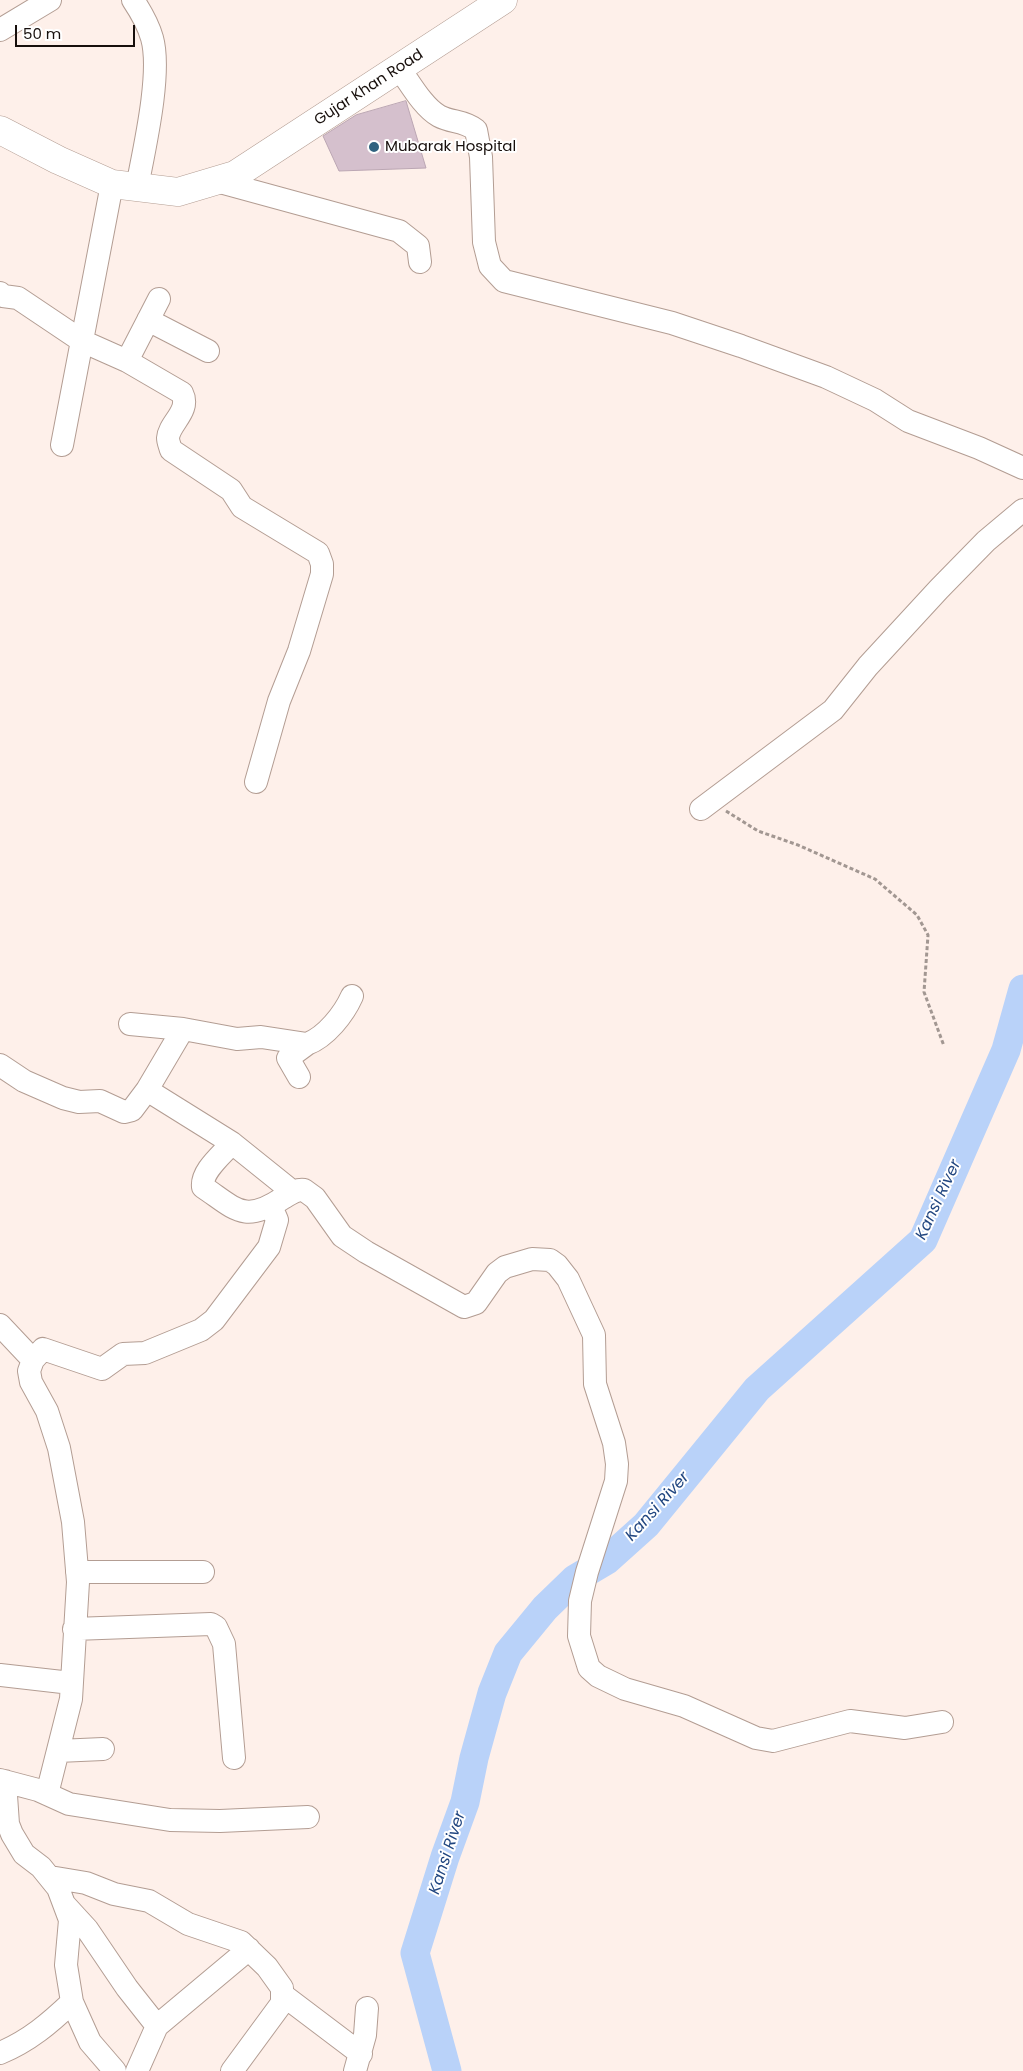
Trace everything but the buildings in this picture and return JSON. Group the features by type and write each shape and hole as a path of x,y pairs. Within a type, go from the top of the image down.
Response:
{"main road":[{"name":"Gujar Khan Road","path":"0,130 58,160 124,185 178,192 225,178 503,0"}],"street":[{"path":"0,30 50,0"},
{"path":"62,445 82,341 124,185 150,115 155,55 146,21 133,0"},
{"path":"399,68 433,112 442,118 466,123 476,130 480,142 484,242 490,266 504,280 672,323 826,377 875,400 908,421 979,448 1023,468"},
{"path":"225,178 399,231 418,246 420,262"},
{"path":"1,296 18,298 82,341 127,361 182,393 185,399 180,416 168,436 171,450 231,490 242,507 318,553 321,557 322,574 299,651 279,700 256,782"},
{"path":"127,361 159,299"},
{"path":"148,320 208,351"},
{"path":"706,806 833,710 868,666 939,589 986,541 1023,510"},
{"path":"300,1077 288,1058 330,1028 342,1015 352,996"},
{"path":"130,1024 183,1029 237,1039 261,1037 307,1044"},
{"path":"0,1065 24,1081 63,1098 79,1102 100,1101 124,1112 132,1110 147,1090 183,1029"},
{"path":"147,1090 232,1143 293,1192"},
{"path":"232,1143 206,1172 202,1181 202,1187 243,1212 253,1213 271,1206 293,1192 299,1190 310,1193 338,1233 366,1252 464,1307 476,1303 496,1273 505,1267 524,1261 550,1260 557,1265 568,1279 594,1335 595,1384 614,1444 617,1464 616,1481 587,1572 580,1601 578,1636 589,1668 598,1676 613,1684 684,1706 756,1738 773,1741 850,1721 905,1728 942,1722"},
{"path":"47,1794 67,1718 71,1683 77,1572 73,1522 59,1448 48,1411 31,1382 29,1371 33,1360 43,1349 102,1369 122,1354 145,1353 201,1330 214,1320 269,1247 277,1220 271,1206"},
{"path":"0,1325 33,1360"},
{"path":"77,1572 203,1572"},
{"path":"74,1629 211,1624 216,1627 224,1644 234,1758"},
{"path":"0,1675 71,1683"},
{"path":"58,1751 103,1749"},
{"path":"115,2071 90,2042 72,2002 66,1965 70,1920 65,1905 50,1878 41,1867 24,1854 12,1834 8,1824 3,1780 47,1794 69,1804 170,1820 220,1821 308,1817"},
{"path":"50,1878 86,1883 114,1894 149,1901 188,1924 235,1939 249,1949 278,1979 283,1995 358,2062"},
{"path":"65,1905 87,1929 127,1988 157,2026"},
{"path":"137,2071 157,2026 249,1949"},
{"path":"232,2071 277,2011 283,1995"},
{"path":"0,2053 36,2035 72,2002"},
{"path":"358,2062 367,2008"}],"path":[{"path":"706,806 758,831 798,845 875,879 917,915 928,935 924,992 944,1046"}],"waterway":[{"name":"Kansi River","path":"447,2071 415,1953 445,1857 465,1802 474,1758 492,1693 508,1653 545,1608 575,1579 607,1560 646,1525 757,1389 923,1240 1006,1050 1023,989"}],"place":[{"name":"Mubarak Hospital","path":"374,147"}]}
